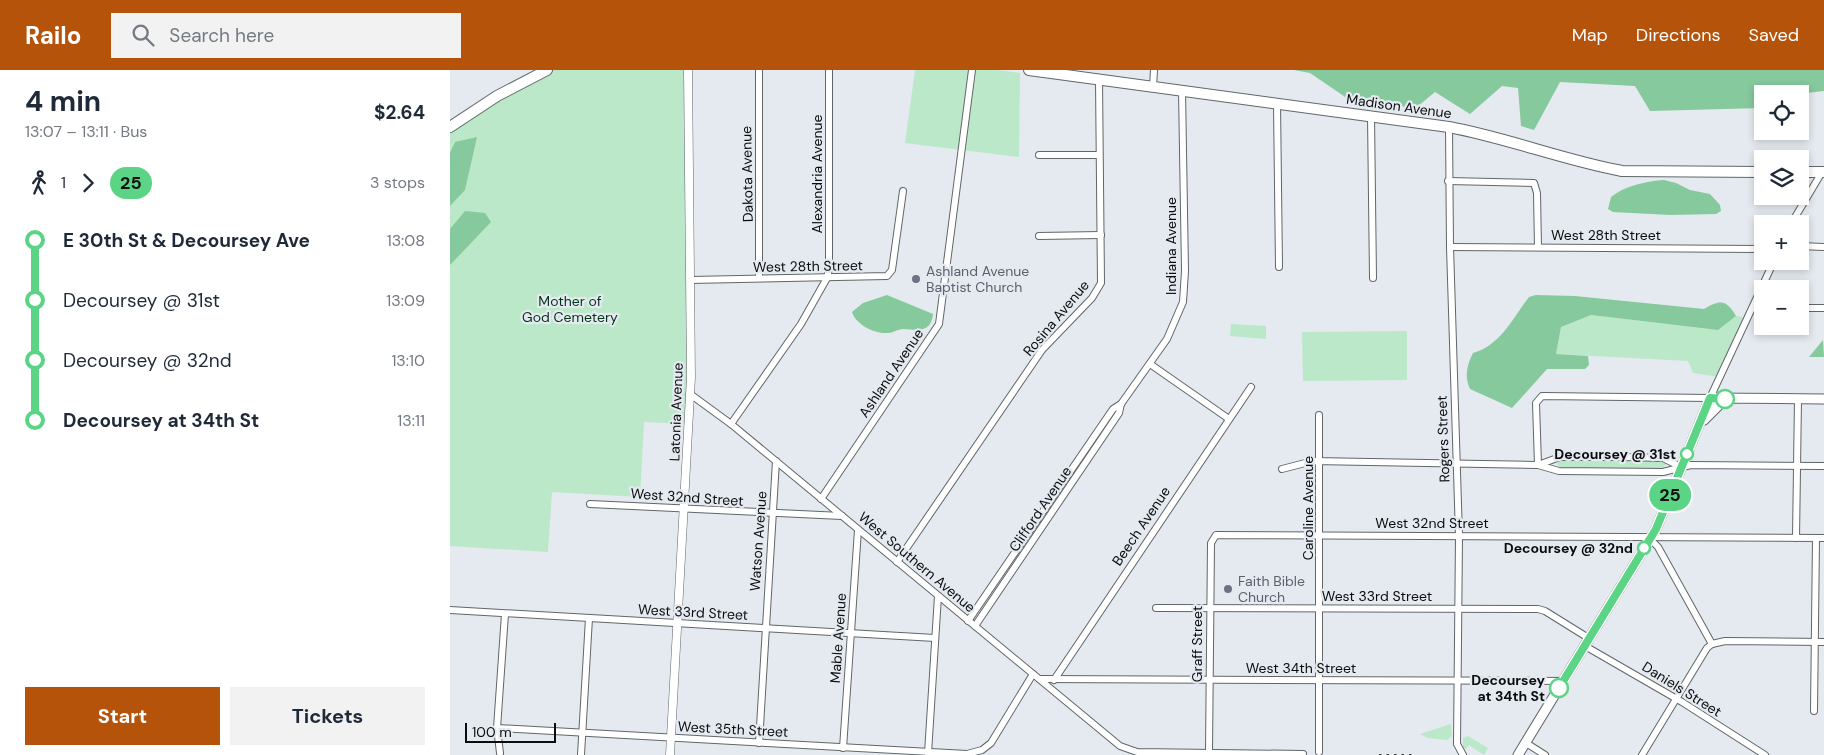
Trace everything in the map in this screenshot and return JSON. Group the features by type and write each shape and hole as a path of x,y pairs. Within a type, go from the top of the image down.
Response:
{"main road":[{"path":"450,127 544,70"},
{"name":"Madison Avenue","path":"1029,70 1449,128 1502,138 1622,171 1754,172"},
{"path":"1809,172 1823,172"},
{"path":"1518,755 1650,538 1710,398 1824,399"},
{"path":"1700,423 1725,399"}],"street":[{"name":"Latonia Avenue","path":"670,755 690,394 688,70"},
{"name":"Dakota Avenue","path":"759,70 759,278"},
{"name":"Alexandria Avenue","path":"827,278 829,270 829,70"},
{"name":"Ashland Avenue","path":"822,499 938,324 972,70"},
{"path":"1153,87 1154,70"},
{"name":"Rosina Avenue","path":"897,562 1042,350 1086,305 1098,289 1102,278 1099,80"},
{"name":"Indiana Avenue","path":"1133,387 1173,328 1181,309 1184,293 1182,90"},
{"path":"1278,103 1279,267"},
{"path":"1371,116 1374,278"},
{"name":"Rogers Street","path":"1449,128 1448,181 1459,536 1457,680 1461,752"},
{"path":"1039,155 1099,155"},
{"path":"1797,215 1823,172"},
{"path":"1448,181 1534,183 1537,193 1538,247"},
{"name":"West 28th Street","path":"690,280 888,276 892,270 903,191"},
{"path":"1039,236 1101,235"},
{"path":"1809,246 1824,247"},
{"name":"West 28th Street","path":"1450,247 1754,249"},
{"path":"1538,465 1536,403 1538,398 1624,396 1710,398 1770,270"},
{"path":"732,424 801,324 827,278"},
{"path":"1809,308 1824,308"},
{"path":"1150,364 1229,419"},
{"name":"Clifford Avenue","path":"975,626 1119,413 1121,404 1133,387"},
{"name":"Beech Avenue","path":"1054,680 1251,387"},
{"name":"West Southern Avenue","path":"690,394 732,424 1112,740 1128,750 1209,752"},
{"path":"1796,538 1798,399"},
{"name":"Clifford Avenue","path":"968,620 1113,409 1121,404"},
{"name":"Caroline Avenue","path":"1319,415 1319,752"},
{"path":"1538,465 1560,457 1624,457 1663,458 1681,467"},
{"name":"Watson Avenue","path":"759,743 776,461"},
{"path":"1282,469 1313,461 1538,465 1559,471 1663,472 1681,467 1824,466"},
{"name":"West 32nd Street","path":"590,504 842,516"},
{"name":"Mable Avenue","path":"844,748 858,530"},
{"name":"West 32nd Street","path":"1213,537 1221,535 1824,538"},
{"name":"Graff Street","path":"1209,752 1211,543 1213,537"},
{"path":"1650,538 1658,547 1712,644"},
{"path":"1814,711 1816,538"},
{"path":"928,753 938,596"},
{"name":"West 33rd Street","path":"1156,608 1538,609 1545,611 1588,642"},
{"name":"West 33rd Street","path":"450,610 935,638"},
{"path":"500,753 497,728 504,614"},
{"path":"581,755 589,618"},
{"path":"1642,755 1712,644 1725,641 1824,642"},
{"name":"Daniels Street","path":"1588,642 1764,755"},
{"path":"967,754 982,750 991,743 1033,674"},
{"name":"West 34th Street","path":"1039,679 1563,681"},
{"name":"West 35th Street","path":"497,728 967,754"},
{"path":"1526,743 1545,755"},
{"path":"1209,752 1304,754"}],"green space":[{"name":"Mother of God Cemetery","path":"547,70 688,70 689,424 644,422 640,497 552,492 548,552 450,546 450,127"},
{"path":"915,70 998,70 1020,73 1019,157 905,143"},
{"path":"1294,70 1824,70 1824,91 1809,93 1809,85 1754,85 1754,108 1650,111 1635,86 1560,82 1534,130 1521,126 1518,88 1502,86 1470,114 1435,92 1417,107 1357,105 1310,73"},
{"path":"477,137 465,190 450,206 450,153 455,142"},
{"path":"1664,180 1676,183 1690,190 1710,194 1720,205 1721,211 1716,214 1670,215 1613,212 1608,209 1611,197 1616,193 1643,183"},
{"path":"465,211 485,213 491,222 450,265 450,229"},
{"path":"887,295 933,314 930,325 923,329 901,329 890,333 883,333 867,328 857,321 852,312 863,303"},
{"path":"1536,295 1575,296 1704,309 1714,304 1722,303 1729,306 1736,316 1718,330 1591,315 1561,327 1556,354 1588,356 1589,365 1585,369 1547,369 1512,408 1470,389 1467,380 1468,366 1473,353 1483,349 1498,338 1529,297"},
{"path":"1590,315 1718,330 1736,316 1748,318 1720,377 1693,373 1688,361 1556,354 1561,327"},
{"path":"1231,324 1266,326 1266,339 1230,336"},
{"path":"1407,331 1407,380 1303,381 1302,332"},
{"path":"1823,340 1824,357 1809,357"},
{"path":"1561,460 1661,461 1666,464 1662,470 1560,469 1557,464"},
{"path":"1451,724 1452,736 1447,740 1428,738 1420,734"},
{"path":"1468,736 1488,748 1484,755 1469,745 1466,749 1463,748 1463,738"}],"railway":[{"path":"1379,755 1413,755"}],"bus line":[{"name":"25","path":"1559,688 1656,529 1710,398 1725,399"}],"place":[{"name":"Ashland Avenue Baptist Church","path":"916,279"},
{"name":"Decoursey @ 31st","path":"1687,454"},
{"name":"Decoursey @ 32nd","path":"1644,548"},
{"name":"Faith Bible Church","path":"1228,589"},
{"name":"Decoursey at 34th St","path":"1559,688"}]}
